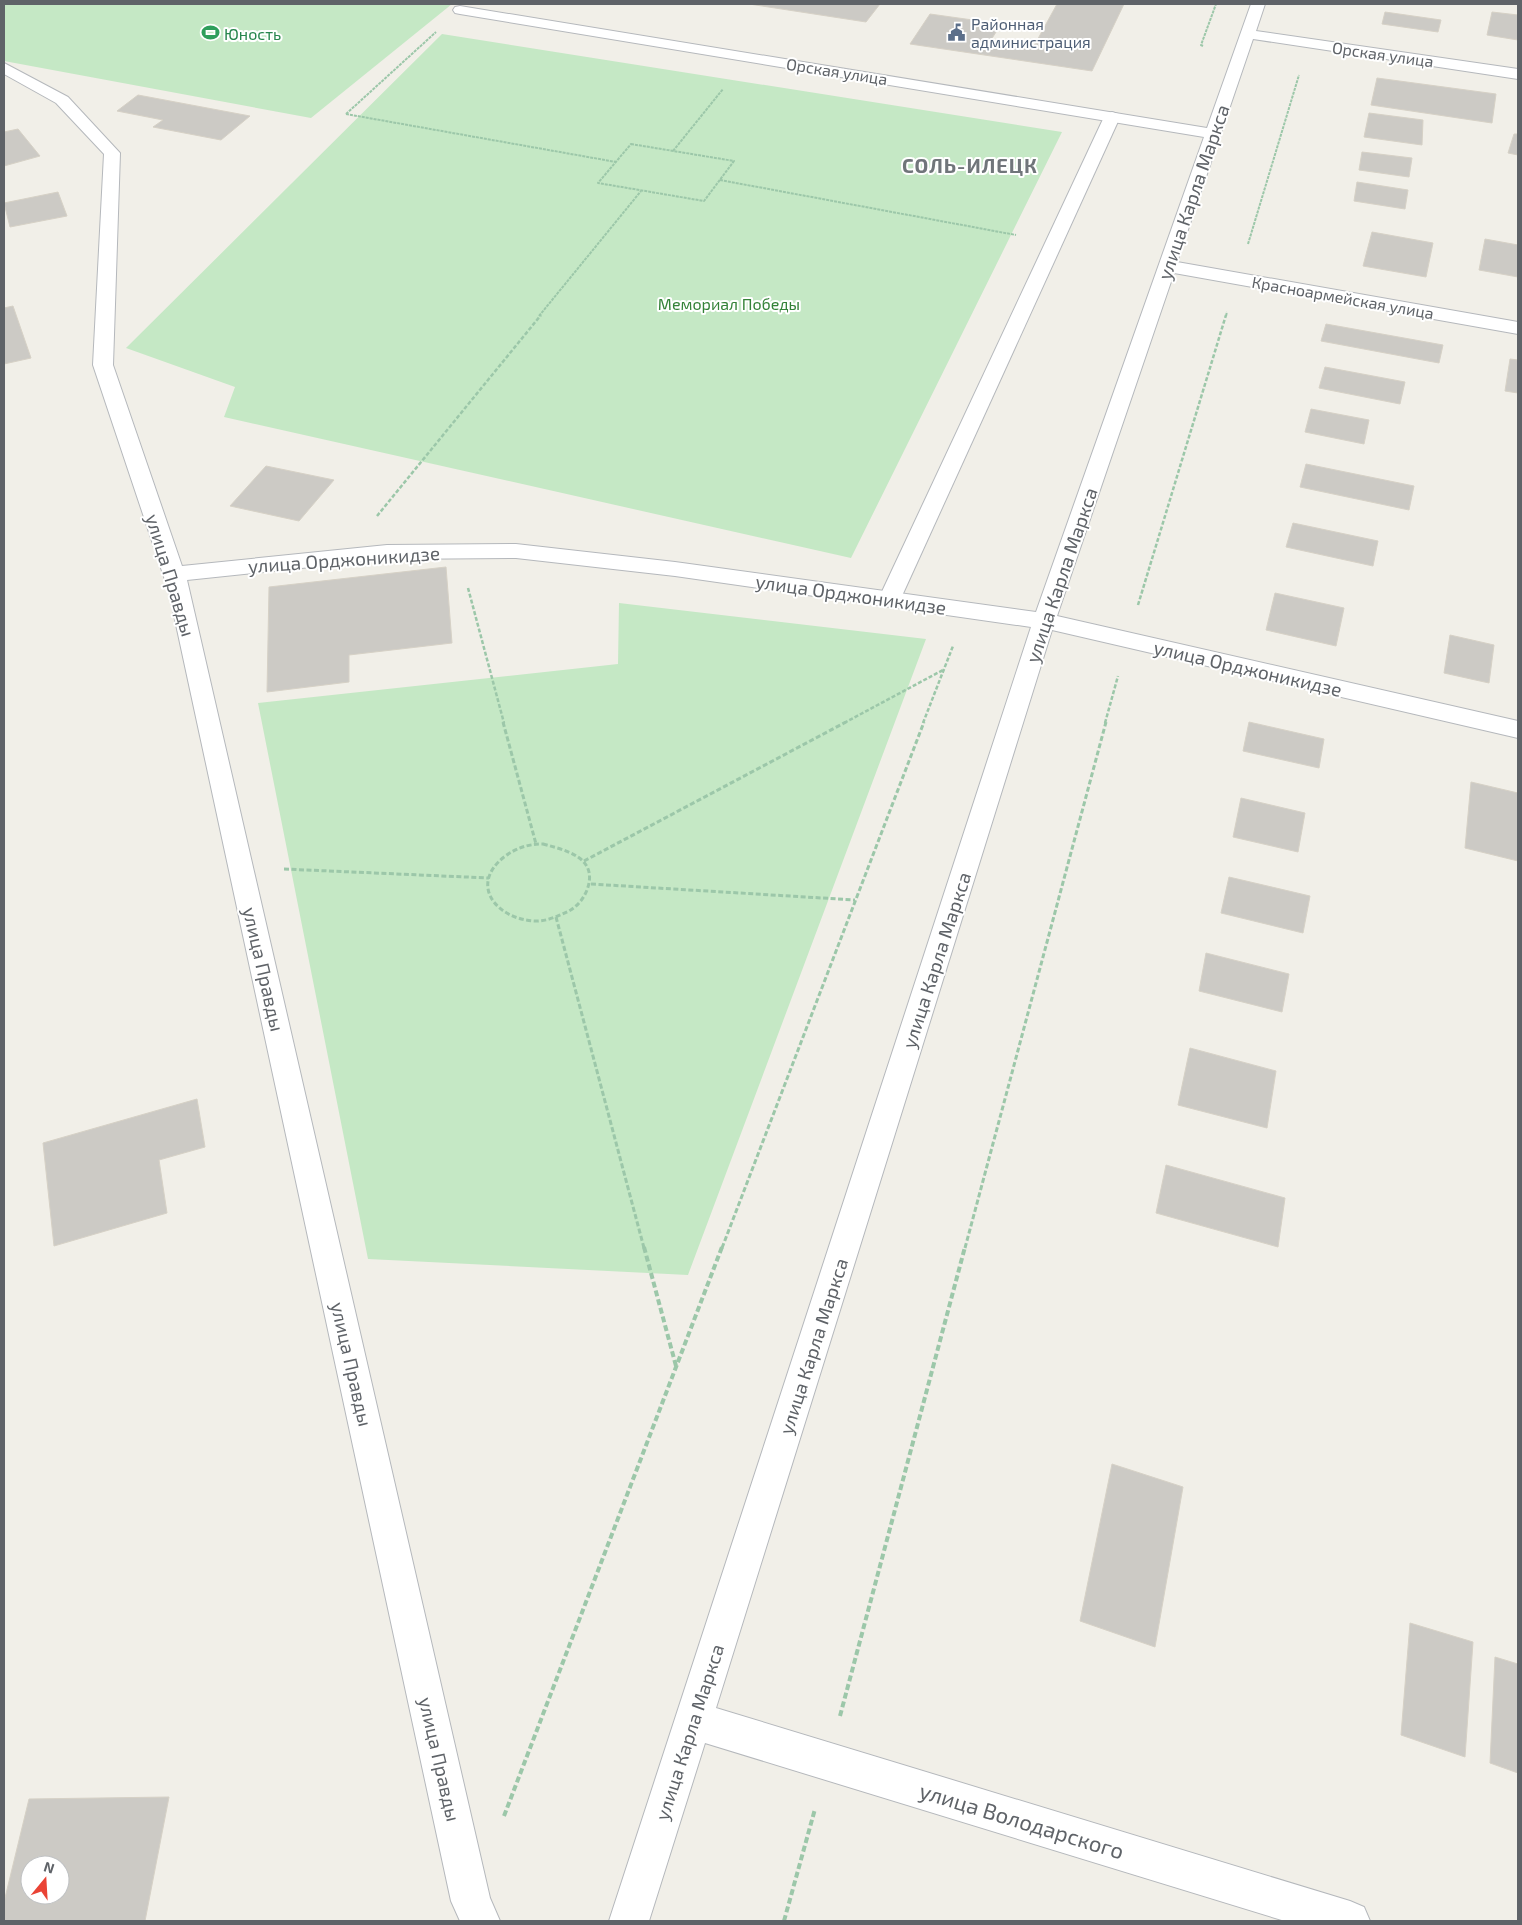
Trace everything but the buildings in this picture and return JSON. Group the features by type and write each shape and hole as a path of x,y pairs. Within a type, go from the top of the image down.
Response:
{"street":[{"name":"улица Карла Маркса","path":"629,1921 1044,621 1258,4"},
{"name":"Орская улица","path":"460,10 1213,134"},
{"name":"Орская улица","path":"1248,34 1518,74"},
{"name":"улица Правды","path":"4,68 62,100 112,153 103,366 180,592 471,1901 480,1921"},
{"path":"890,598 1112,117"},
{"name":"Красноармейская улица","path":"1167,266 1518,328"},
{"name":"улица Орджоникидзе","path":"173,574 387,552 458,551 516,551 675,569 1044,621 1518,730"},
{"name":"улица Володарского","path":"693,1720 1350,1921"}],"path":[{"path":"460,10 346,114 616,162"},
{"path":"784,1921 1127,640 1309,43"},
{"path":"673,151 748,57"},
{"path":"631,144 673,151 734,161 704,201 598,183 631,144"},
{"path":"720,180 1054,242"},
{"path":"344,557 641,191"},
{"path":"458,551 536,844"},
{"path":"503,1818 966,610"},
{"path":"584,861 943,670"},
{"path":"536,844 561,846 574,852 584,861 590,872 590,884 586,896 577,906 556,917 543,921 524,920 507,915 495,904 488,892 489,878 495,864 508,854 525,846 536,844"},
{"path":"241,867 489,878"},
{"path":"590,884 855,900"},
{"path":"556,917 676,1366"}],"green space":[{"name":"Юность","path":"4,4 452,4 311,118 4,61"},
{"name":"Мемориал Победы","path":"442,34 1062,132 851,558 224,417 235,387 126,348"},
{"path":"619,603 926,639 688,1275 368,1259 258,703 618,664"}],"place":[{"name":"Районная администрация","path":"957,32"},
{"name":"Юность","path":"210,33"}],"district":[{"name":"СОЛЬ-ИЛЕЦК","path":"970,165"}]}
